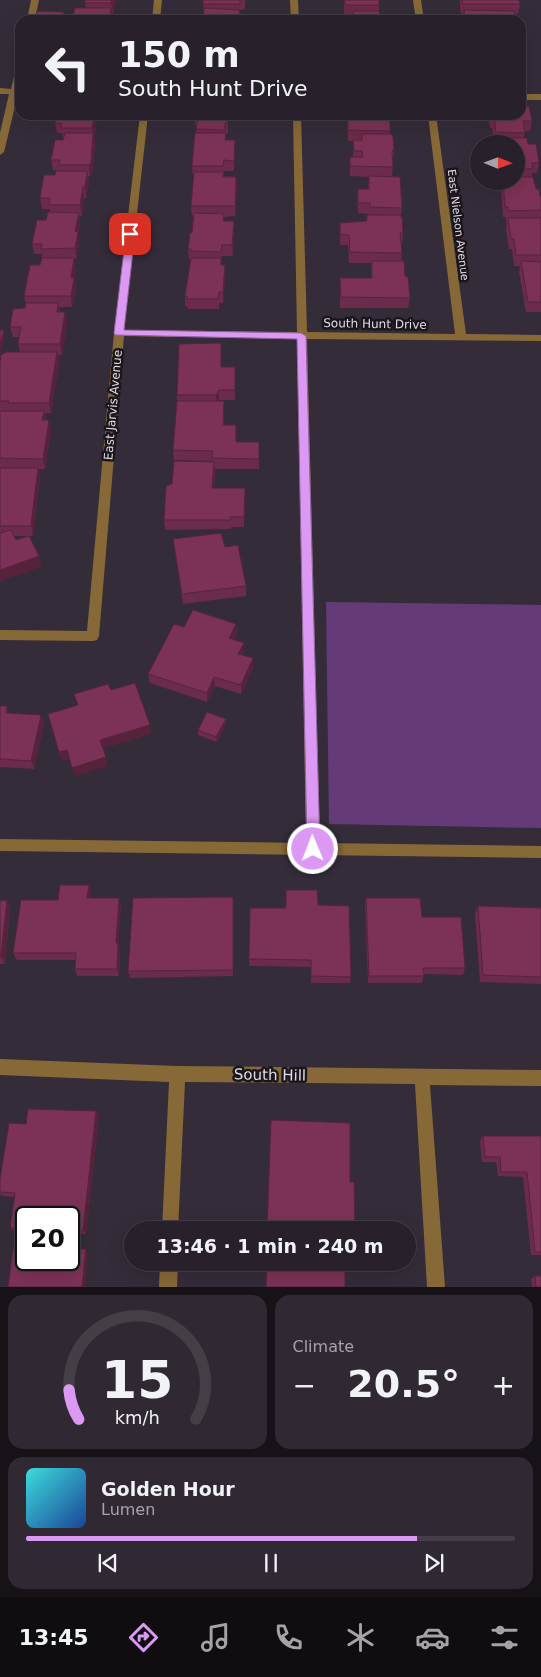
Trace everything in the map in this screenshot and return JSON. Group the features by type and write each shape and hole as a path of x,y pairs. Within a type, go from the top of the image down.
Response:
{"street":[{"path":"32,15 35,0"},
{"path":"156,15 158,0"},
{"path":"294,0 295,15"},
{"path":"417,0 419,15"},
{"path":"0,91 15,92"},
{"path":"526,97 541,97"},
{"path":"0,152 15,99"},
{"name":"East Jarvis Avenue","path":"0,635 93,636 119,333 143,120"},
{"path":"297,120 313,849"},
{"name":"East Nielson Avenue","path":"433,120 461,338"},
{"name":"South Hunt Drive","path":"119,333 541,338"},
{"path":"0,845 541,852"},
{"name":"South Hill","path":"0,1067 176,1074 541,1078"},
{"path":"170,1221 176,1074"},
{"path":"422,1076 436,1287"},
{"path":"168,1287 169,1271"}],"shaded area":[{"path":"326,602 541,605 541,828 329,824"}],"building":[{"path":"85,0 112,0 111,3 85,3"},
{"path":"203,0 240,0 240,4 203,4"},
{"path":"345,0 379,0 379,5 345,5"},
{"path":"462,0 519,0 520,4 462,4"},
{"path":"75,8 111,8 110,15 73,15"},
{"path":"204,8 239,10 239,15 203,15"},
{"path":"464,10 514,11 515,15 464,15"},
{"path":"37,11 64,12 63,15 36,15"},
{"path":"353,11 379,11 380,15 353,15"},
{"path":"526,106 529,106 532,121 523,121 525,133 496,132 494,120 526,120"},
{"path":"55,120 94,120 92,128 61,128 62,123 55,123"},
{"path":"197,120 227,120 227,123 225,123 225,130 196,129"},
{"path":"348,120 390,120 390,131 348,130"},
{"path":"65,133 93,133 91,163 89,165 59,165 60,160 51,160 55,140 63,140"},
{"path":"195,133 226,133 225,140 235,140 234,161 224,160 223,166 192,166"},
{"path":"362,134 391,134 393,136 393,167 350,166 350,157 363,157 362,151 354,151 353,140 362,140"},
{"path":"525,138 527,138 528,144 536,144 539,163 532,163 533,169 525,169"},
{"path":"56,171 86,171 85,187 83,187 80,205 49,205 50,198 40,198 44,175 55,175"},
{"path":"194,172 223,172 223,177 236,177 235,206 191,206"},
{"path":"369,176 400,177 402,208 370,207 370,203 358,203 358,189 369,189"},
{"path":"525,177 533,177 536,189 539,189 541,196 541,210 508,211 508,207 505,207 504,190 525,190"},
{"path":"48,212 79,213 75,231 78,232 75,248 41,249 42,244 32,244 37,220 46,220"},
{"path":"194,213 224,214 223,221 234,221 232,245 222,245 221,252 191,251 191,249 188,249"},
{"path":"367,215 399,215 402,217 403,233 400,233 402,253 350,252 349,235 340,234 340,223 367,221"},
{"path":"508,218 541,218 541,255 516,255 514,239 511,239"},
{"path":"42,258 74,258 71,278 74,278 71,296 24,296 30,265 40,265"},
{"path":"191,258 221,258 221,265 225,265 223,292 219,292 218,299 187,299 187,296 185,296"},
{"path":"372,261 404,261 410,298 341,297 340,278 372,278"},
{"path":"521,261 541,262 541,302 528,302"},
{"path":"26,303 58,303 57,312 65,312 60,344 18,344 21,327 10,327 13,309 25,308"},
{"path":"0,330 4,330 0,345"},
{"path":"221,343 221,367 235,367 235,390 219,390 216,395 177,395 179,344"},
{"path":"6,352 57,352 49,403 8,403 9,401 0,401 0,362 1,355"},
{"path":"177,401 224,401 223,425 236,425 236,442 259,442 259,459 212,458 213,451 173,450"},
{"path":"0,411 44,411 42,420 49,420 43,459 0,458"},
{"path":"174,461 214,462 212,488 245,488 244,517 230,517 231,520 164,520 166,486 172,484"},
{"path":"0,468 38,468 31,526 0,526"},
{"path":"11,530 16,540 29,536 39,556 0,570 0,533"},
{"path":"221,533 225,547 238,545 246,586 182,594 173,539"},
{"path":"193,610 236,624 229,638 244,643 238,654 253,658 241,685 214,677 207,693 148,674 174,624 184,627"},
{"path":"135,683 150,725 100,740 106,757 72,768 67,750 59,752 48,714 78,705 74,694 108,684 111,690"},
{"path":"0,706 7,706 6,713 41,715 31,761 0,759"},
{"path":"207,712 226,719 216,737 198,730"},
{"path":"60,885 89,885 87,898 119,898 116,943 118,943 117,969 75,969 76,953 13,953 21,900 58,900"},
{"path":"286,890 317,890 318,905 349,906 351,977 311,976 311,960 249,959 250,908 286,908"},
{"path":"233,897 233,970 128,971 133,898"},
{"path":"366,898 420,898 422,917 461,917 465,968 423,968 424,976 369,976"},
{"path":"7,900 1,957 0,958 0,901"},
{"path":"478,906 541,908 541,977 483,975"},
{"path":"28,1109 96,1111 83,1230 80,1230 80,1206 15,1206 15,1228 10,1228 15,1193 0,1192 0,1179 9,1123 26,1124"},
{"path":"271,1120 350,1123 350,1182 354,1182 355,1221 267,1221"},
{"path":"483,1136 541,1136 541,1252 535,1252 527,1172 501,1172 500,1157 485,1157"},
{"path":"13,1248 15,1248 15,1271 80,1271 80,1249 86,1249 82,1287 8,1287"},
{"path":"267,1271 345,1271 345,1287 266,1287"},
{"path":"535,1276 541,1276 541,1287 536,1287"}],"route":[{"path":"130,234 119,333 301,336 313,849"}]}
